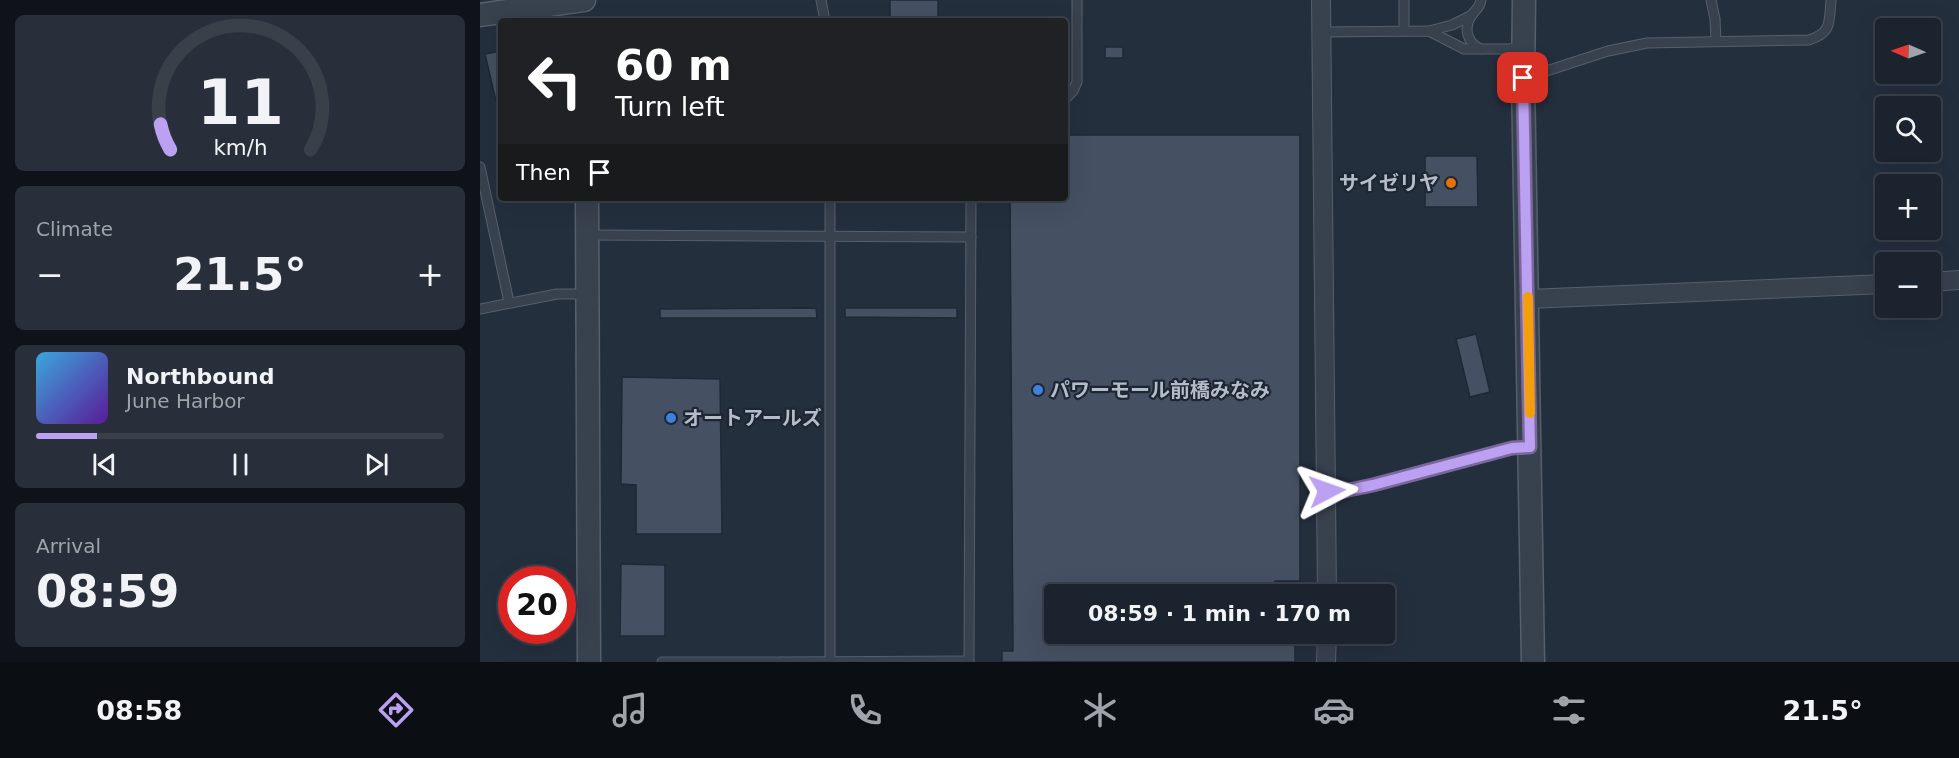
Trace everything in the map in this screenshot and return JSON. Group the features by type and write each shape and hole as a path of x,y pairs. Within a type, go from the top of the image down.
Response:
{"street":[{"path":"480,15 585,0 586,18"},
{"path":"1321,0 1327,584"},
{"path":"1524,0 1522,46 1533,662"},
{"path":"587,201 589,662"},
{"path":"1941,281 1959,280"},
{"path":"1528,299 1875,284"},
{"path":"1326,662 1327,644"}],"lane":[{"path":"821,0 824,18"},
{"path":"1068,96 1077,82 1077,0"},
{"path":"1404,0 1404,31"},
{"path":"1482,0 1472,15 1468,26 1468,36 1475,47 1483,50"},
{"path":"1711,0 1716,41"},
{"path":"1523,78 1628,46 1647,43 1809,40 1821,36 1827,30 1831,0"},
{"path":"1322,32 1429,31 1452,25 1472,15"},
{"path":"1429,31 1458,47 1483,50 1522,46"},
{"path":"480,167 509,302"},
{"path":"830,201 830,661"},
{"path":"662,662 969,661 971,201"},
{"path":"587,235 970,237"},
{"path":"480,309 557,294 587,294"},
{"path":"1327,491 1344,491 1373,485 1512,448 1530,447"}],"building":[{"path":"890,0 938,0 938,18 890,18"},
{"path":"1105,47 1123,47 1123,58 1105,58"},
{"path":"498,52 498,101 496,101 485,54"},
{"path":"1068,135 1300,135 1300,581 1275,581 1275,584 1044,584 1044,644 1295,644 1295,662 1002,662 1002,651 1013,651 1010,201 1068,201"},
{"path":"1425,156 1477,156 1478,207 1425,207"},
{"path":"816,308 817,318 660,318 660,309"},
{"path":"845,308 957,308 957,318 845,317"},
{"path":"1476,334 1490,392 1470,397 1456,339"},
{"name":"オートアールズ","path":"622,377 720,379 722,534 636,534 636,485 621,484"},
{"path":"621,564 665,565 665,636 620,636"}],"slow traffic":[{"path":"1528,297 1530,413"}],"place":[{"name":"サイゼリヤ","path":"1451,183"},
{"name":"パワーモール前橋みなみ","path":"1038,390"},
{"name":"オートアールズ","path":"671,418"}],"route":[{"path":"1327,491 1344,491 1373,485 1512,448 1530,447 1523,78"}]}
